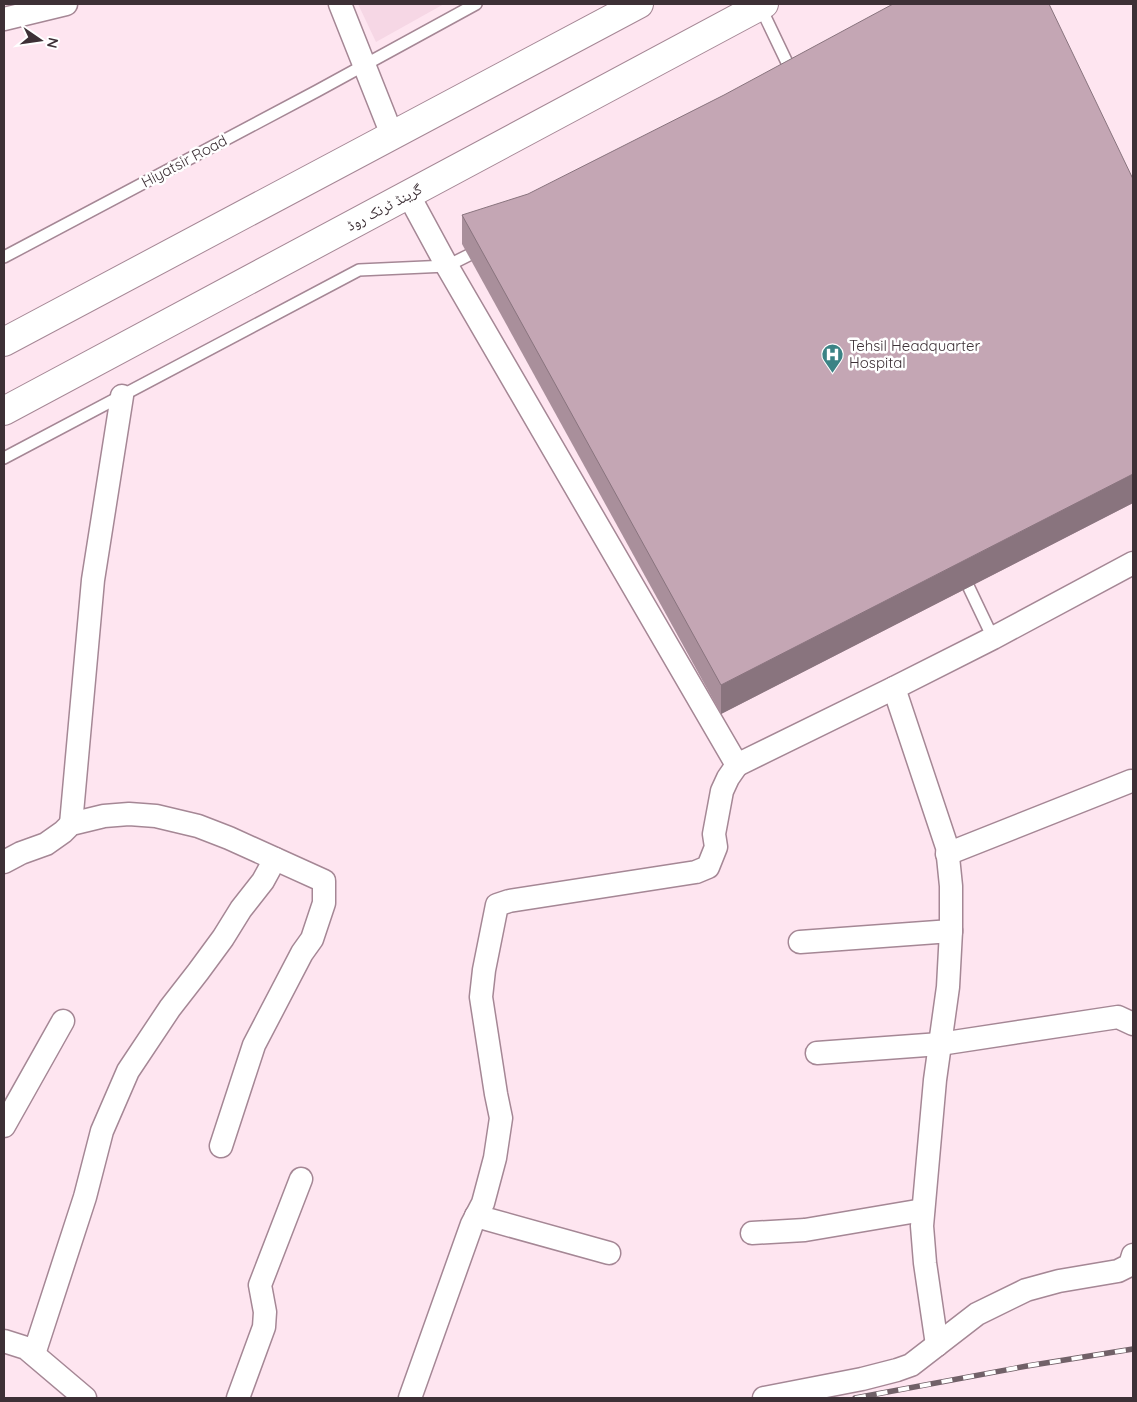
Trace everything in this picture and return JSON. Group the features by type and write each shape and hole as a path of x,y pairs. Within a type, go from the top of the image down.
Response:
{"highway":[{"path":"4,342 640,4"},
{"name":"گرینڈ ٹرنک روڈ","path":"4,411 762,5"}],"street":[{"path":"4,19 66,4"},
{"path":"340,4 392,135"},
{"path":"408,194 447,266 737,765"},
{"path":"71,824 93,580 122,396"},
{"path":"410,1398 476,1216 483,1203 495,1158 501,1118 481,997 484,970 497,905 509,901 696,872 708,867 716,847 714,834 722,791 737,765 993,638 1133,563"},
{"path":"894,688 944,838 951,886 952,931 948,987 935,1080 922,1226 925,1262 937,1345"},
{"path":"947,854 1131,781"},
{"path":"4,862 21,853 46,844 71,824 104,816 128,814 156,816 198,826 324,881 324,903 312,938 302,953 254,1045 221,1146"},
{"path":"34,1354 85,1197 102,1131 128,1071 170,1008 263,881 275,859"},
{"path":"800,942 952,931"},
{"path":"817,1054 940,1044 1118,1017 1133,1024"},
{"path":"4,1126 64,1021"},
{"path":"238,1398 264,1327 265,1312 260,1285 301,1179"},
{"path":"752,1233 805,1230 924,1210"},
{"path":"476,1216 609,1253"},
{"path":"764,1398 862,1380 911,1365 977,1314 1026,1290 1059,1281 1118,1271 1130,1264 1133,1254"},
{"path":"4,1341 26,1348 85,1398"}],"lane":[{"name":"Hiyatsir Road","path":"4,257 476,4"},
{"path":"762,5 798,86"},
{"path":"4,458 360,270 447,266 490,244"},
{"path":"956,560 993,638"}],"shaded area":[{"path":"358,4 444,4 376,42"}],"building":[{"name":"Tehsil Headquarter Hospital","path":"893,4 1049,4 1133,179 1133,474 721,685 462,215 528,194 724,95"}],"railway":[{"path":"855,1398 1027,1366 1133,1349"}],"place":[{"name":"Tehsil Headquarter Hospital","path":"833,373"}]}
